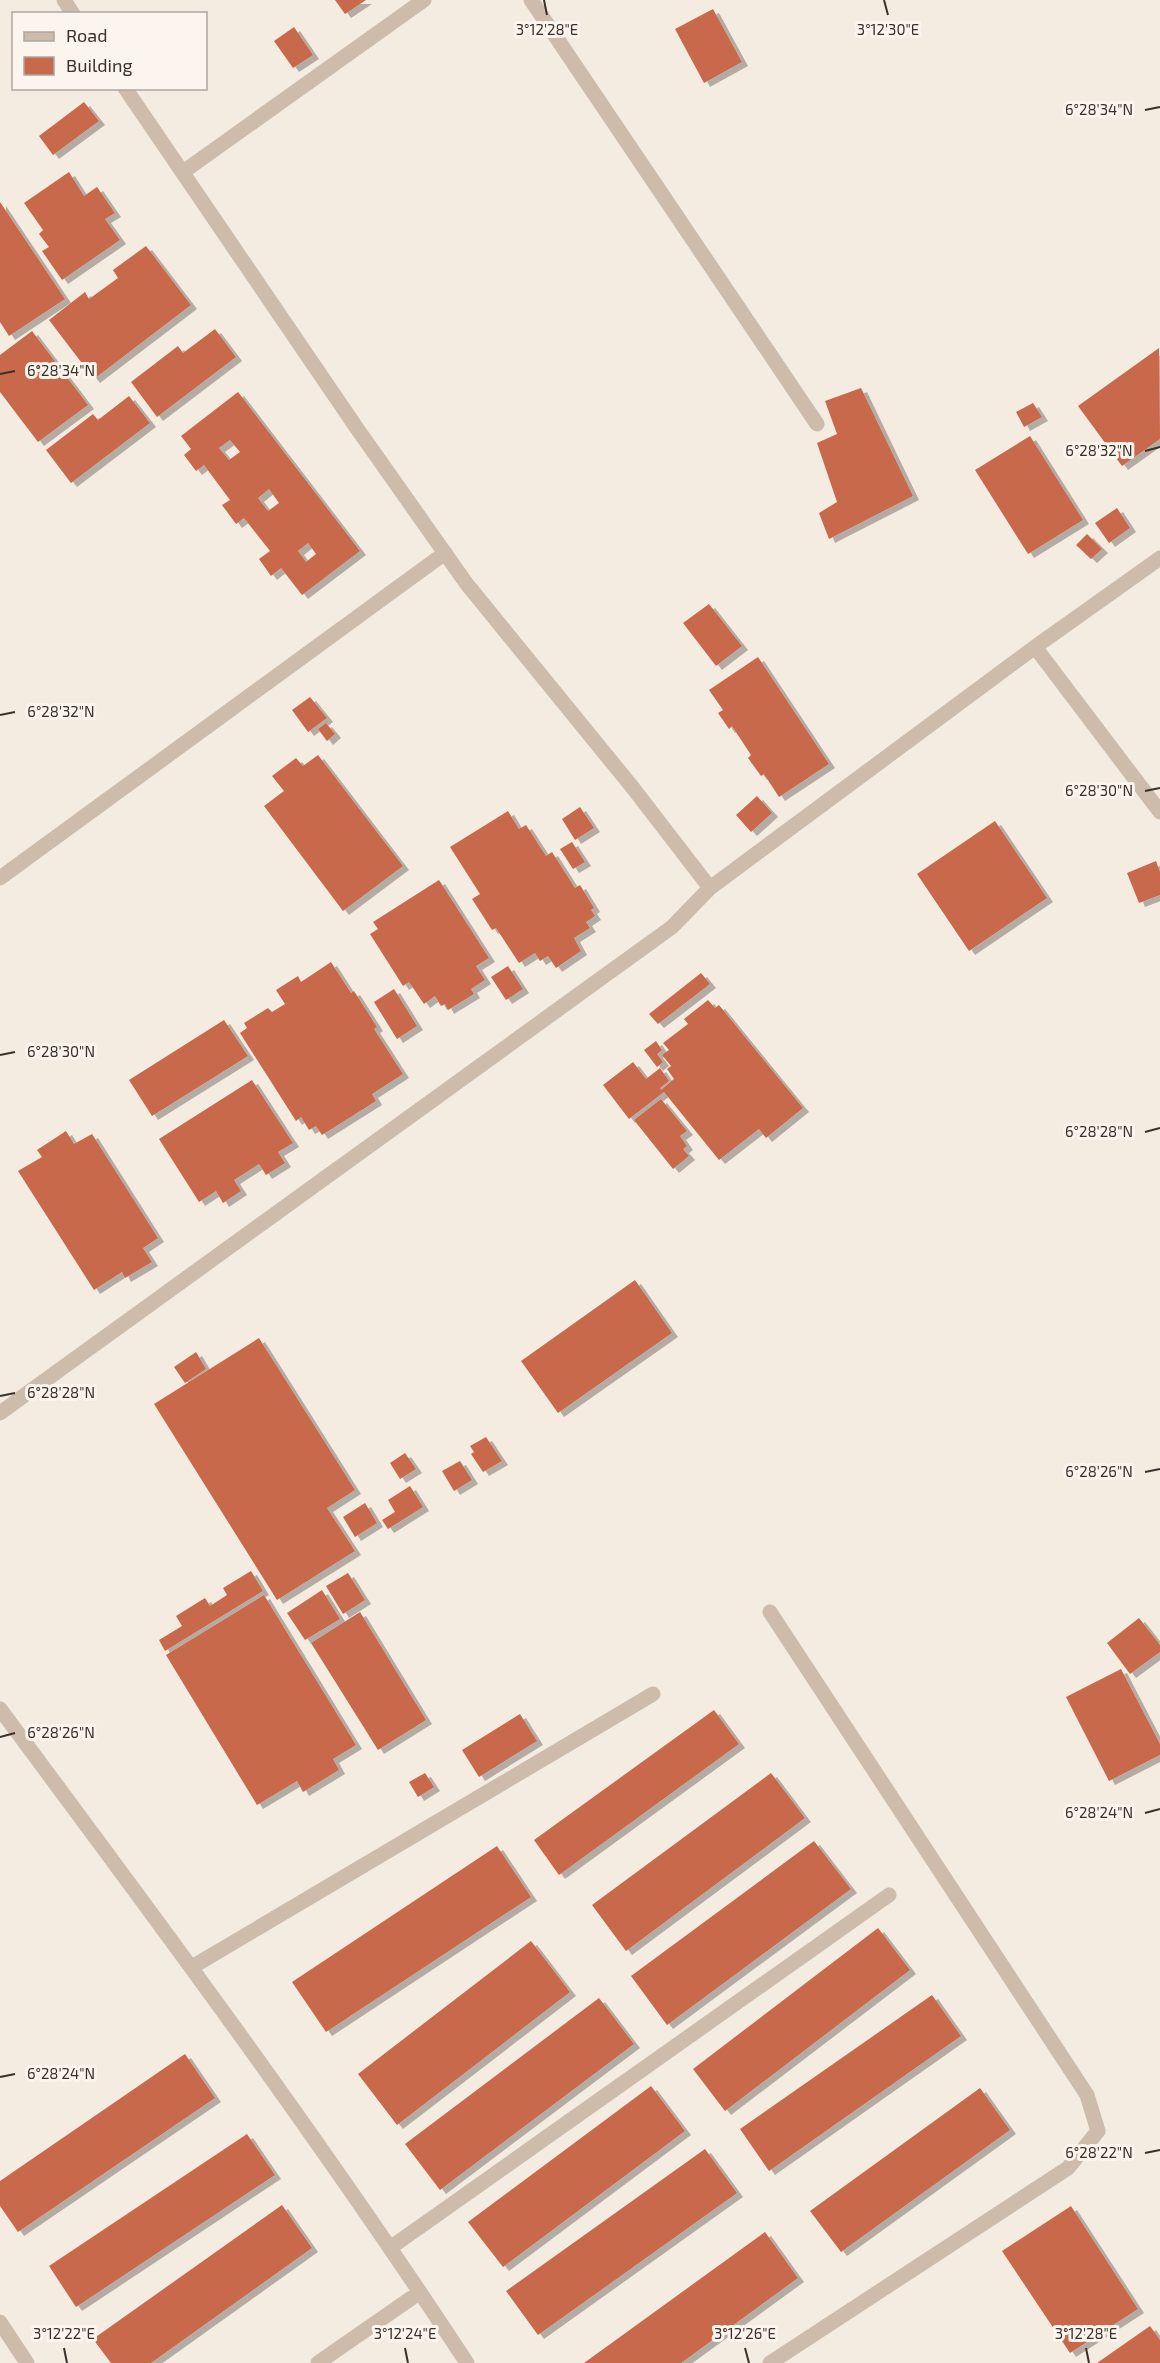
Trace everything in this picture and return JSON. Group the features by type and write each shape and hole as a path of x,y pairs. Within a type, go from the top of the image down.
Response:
{"street":[{"path":"183,172 424,0"},
{"path":"531,0 817,424"},
{"path":"126,90 466,583 633,788 710,888"},
{"path":"0,878 445,553"},
{"path":"0,1413 672,927 710,888 1035,647 1160,558"},
{"path":"1035,647 1160,812"},
{"path":"770,1612 1086,2096 1098,2131 1068,2168 770,2363"},
{"path":"192,1967 653,1694"},
{"path":"0,1709 192,1967 390,2248 466,2363"},
{"path":"390,2248 889,1895"},
{"path":"318,2363 420,2292"},
{"path":"0,2322 27,2363"}],"building":[{"path":"335,0 366,0 345,14"},
{"path":"713,9 742,62 704,83 675,29"},
{"path":"294,27 313,55 293,68 274,41"},
{"path":"84,102 99,121 53,155 39,136"},
{"path":"69,172 84,196 97,187 115,213 105,219 120,240 62,280 42,251 49,247 39,234 43,230 24,203"},
{"path":"0,202 65,299 9,336 0,322"},
{"path":"146,246 191,305 94,379 49,320 85,292 89,299 118,278 113,270"},
{"path":"215,329 236,357 157,417 131,382 178,346 183,353"},
{"path":"32,331 88,405 38,442 0,392 0,355"},
{"path":"1159,348 1160,439 1122,466 1078,406"},
{"path":"861,388 913,496 829,539 819,513 837,502 817,443 837,434 825,401"},
{"path":"238,392 360,551 302,595 281,568 271,576 259,559 270,551 244,518 236,524 222,505 230,500 204,465 196,471 184,455 191,449 181,436","holes":["230,440 240,452 229,460 219,448","269,489 279,503 268,511 258,498","308,543 316,554 306,562 298,551"]},
{"path":"129,396 150,423 71,483 46,450 93,414 98,420"},
{"path":"1033,403 1042,417 1024,427 1016,412"},
{"path":"1030,436 1083,520 1028,554 975,470"},
{"path":"1117,508 1130,528 1109,543 1095,523"},
{"path":"1087,534 1102,549 1091,559 1076,545"},
{"path":"709,604 742,646 716,666 683,623"},
{"path":"758,657 829,764 779,797 764,774 761,776 748,758 751,755 732,726 729,729 718,713 723,710 709,690"},
{"path":"310,697 327,718 308,732 292,710"},
{"path":"326,723 335,734 327,741 318,729"},
{"path":"318,755 403,866 343,911 264,806 284,791 272,776 296,758 303,766"},
{"path":"757,796 772,813 751,832 736,815"},
{"path":"580,807 594,828 575,840 562,819"},
{"path":"508,811 519,829 526,825 546,856 552,852 575,888 580,885 594,908 591,910 595,916 586,922 590,928 574,938 581,951 556,968 548,956 540,961 535,953 519,963 496,928 492,930 472,899 480,894 450,847"},
{"path":"995,821 1047,898 969,951 917,874"},
{"path":"572,842 585,862 573,869 560,849"},
{"path":"1156,861 1160,872 1160,895 1139,903 1127,873"},
{"path":"439,880 489,958 476,966 485,980 471,989 474,994 448,1010 445,1004 441,1006 435,996 424,1004 409,982 403,986 370,934 378,929 373,922"},
{"path":"331,962 351,993 354,991 377,1027 374,1029 403,1074 372,1094 376,1101 322,1135 316,1126 309,1130 301,1117 296,1121 240,1033 247,1028 244,1023 268,1008 272,1012 285,1004 276,990 298,976 301,982"},
{"path":"508,966 523,989 506,1000 491,977"},
{"path":"701,973 710,984 658,1024 649,1014"},
{"path":"394,989 417,1026 397,1039 374,1002"},
{"path":"708,1000 715,1008 719,1005 803,1108 766,1138 759,1129 719,1160 664,1092 629,1119 603,1085 633,1062 646,1079 660,1068 669,1081 660,1088 661,1090 674,1079 667,1069 671,1066 662,1055 669,1050 663,1043 688,1024 684,1019"},
{"path":"224,1020 248,1056 152,1116 129,1080"},
{"path":"656,1041 662,1050 657,1054 663,1062 657,1067 644,1050"},
{"path":"252,1080 293,1143 278,1152 285,1163 266,1175 259,1164 234,1180 241,1191 223,1203 216,1191 199,1202 159,1139"},
{"path":"661,1099 687,1131 680,1136 687,1146 683,1149 689,1156 673,1169 634,1120"},
{"path":"66,1131 74,1144 92,1134 158,1238 143,1248 152,1262 125,1278 122,1272 94,1290 18,1171 42,1157 37,1150"},
{"path":"635,1280 672,1333 558,1413 521,1361"},
{"path":"259,1338 355,1490 327,1508 355,1551 277,1600 154,1404"},
{"path":"196,1352 206,1369 185,1383 174,1367"},
{"path":"486,1437 502,1461 483,1472 471,1454 474,1452 470,1446"},
{"path":"405,1453 416,1469 400,1479 390,1463"},
{"path":"460,1461 472,1480 454,1491 442,1471"},
{"path":"410,1486 423,1507 388,1529 382,1520 395,1512 388,1500"},
{"path":"365,1503 377,1523 355,1537 343,1517"},
{"path":"251,1571 263,1591 165,1651 159,1640 182,1626 176,1616 205,1598 210,1606 227,1595 223,1588"},
{"path":"348,1573 365,1600 343,1614 326,1586"},
{"path":"322,1590 340,1619 305,1640 287,1613"},
{"path":"264,1595 356,1745 333,1759 339,1770 303,1792 297,1781 257,1805 166,1655"},
{"path":"360,1612 426,1720 378,1750 311,1643"},
{"path":"1139,1618 1160,1645 1160,1652 1130,1674 1107,1643"},
{"path":"1121,1669 1160,1744 1160,1755 1109,1781 1066,1697"},
{"path":"714,1710 739,1744 559,1875 534,1840"},
{"path":"520,1714 537,1741 479,1777 462,1750"},
{"path":"425,1773 434,1787 418,1797 409,1782"},
{"path":"771,1773 805,1818 626,1951 592,1905"},
{"path":"814,1841 851,1889 667,2025 631,1976"},
{"path":"497,1846 531,1897 326,2032 292,1982"},
{"path":"878,1928 910,1970 725,2111 693,2069"},
{"path":"531,1941 570,1992 397,2125 358,2074"},
{"path":"932,1995 961,2036 769,2171 740,2129"},
{"path":"599,1998 634,2044 440,2190 405,2144"},
{"path":"185,2054 215,2098 18,2232 0,2206 0,2181"},
{"path":"651,2086 685,2131 503,2267 468,2222"},
{"path":"980,2088 1010,2130 841,2252 810,2211"},
{"path":"247,2134 275,2175 76,2307 49,2266"},
{"path":"705,2149 737,2193 538,2335 506,2291"},
{"path":"282,2205 312,2248 151,2363 111,2363 93,2339"},
{"path":"1071,2206 1138,2309 1070,2353 1002,2251"},
{"path":"765,2232 798,2278 681,2363 584,2363"},
{"path":"1150,2326 1160,2340 1160,2363 1097,2363"}]}
